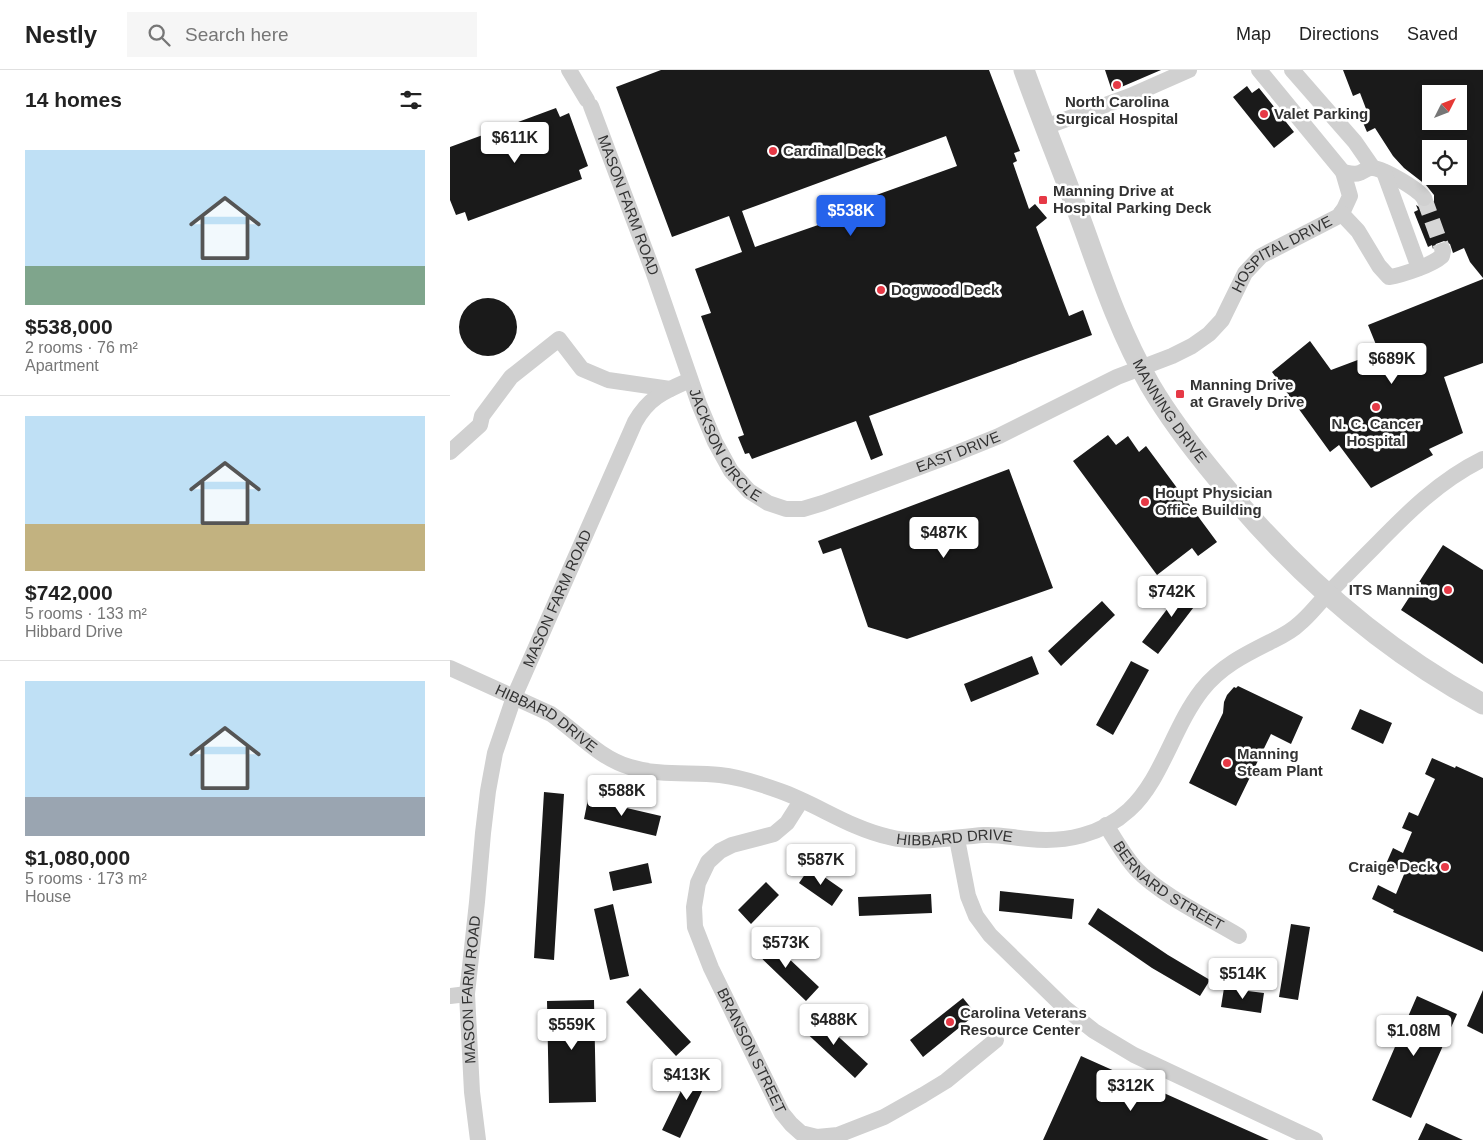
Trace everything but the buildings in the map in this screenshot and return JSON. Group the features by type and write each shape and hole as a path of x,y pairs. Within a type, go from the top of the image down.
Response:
{"street":[{"name":"MANNING DRIVE","path":"1024,70 1114,311 1150,385 1177,426 1238,504 1274,544 1327,595 1409,657 1483,704"},
{"path":"1045,127 1146,90 1189,70"},
{"name":"HOSPITAL DRIVE","path":"1141,368 1192,346 1209,334 1228,311 1245,274 1261,256 1341,213 1350,196 1343,172 1259,70"},
{"path":"1292,70 1379,170 1419,268"},
{"name":"MASON FARM ROAD","path":"478,1140 472,1092 467,994 488,791 495,753 514,697 635,422 648,402 690,380 649,262 575,71"},
{"path":"1343,172 1352,174 1360,173 1366,169 1379,170 1418,192 1424,198"},
{"path":"1341,213 1358,231 1379,266 1389,277 1419,268 1439,259 1443,251"},
{"path":"450,452 480,425 482,416 511,376 558,339 582,369 608,380 670,389"},
{"name":"EAST DRIVE","path":"768,503 786,510 803,509 830,501 999,436 1117,377 1141,368"},
{"name":"JACKSON CIRCLE","path":"690,380 715,442 731,471 749,491 768,503"},
{"name":"HIBBARD DRIVE","path":"450,668 551,714 615,762 647,772 720,775 782,792 838,819 886,837 920,840 957,839 990,835 1030,839 1064,839 1087,834 1128,811 1144,792 1183,717 1207,684 1233,661 1296,628 1413,508 1454,475 1483,459"},
{"name":"BRANSON STREET","path":"800,801 788,823 774,834 732,845 708,862 698,883 694,907 694,927 711,968 782,1112 791,1124 801,1133 817,1137 838,1135 884,1117 946,1080 996,1040"},
{"name":"BERNARD STREET","path":"1106,825 1130,862 1144,876 1172,896 1238,936"},
{"path":"957,839 968,896 976,916 990,935 1065,1008 1106,1039 1134,1055 1315,1140"},
{"path":"450,996 467,994"}],"tunnel":[{"path":"1424,198 1443,251"}],"place":[{"name":"North Carolina Surgical Hospital","path":"1117,85"},
{"name":"Valet Parking","path":"1264,114"},
{"name":"Cardinal Deck","path":"773,151"},
{"name":"Manning Drive at Hospital Parking Deck","path":"1043,200"},
{"name":"Dogwood Deck","path":"881,290"},
{"name":"Manning Drive at Gravely Drive","path":"1180,394"},
{"name":"N. C. Cancer Hospital","path":"1376,407"},
{"name":"Houpt Physician Office Building","path":"1145,502"},
{"name":"ITS Manning","path":"1448,590"},
{"name":"Manning Steam Plant","path":"1227,763"},
{"name":"Craige Deck","path":"1445,867"},
{"name":"Carolina Veterans Resource Center","path":"950,1022"}]}
